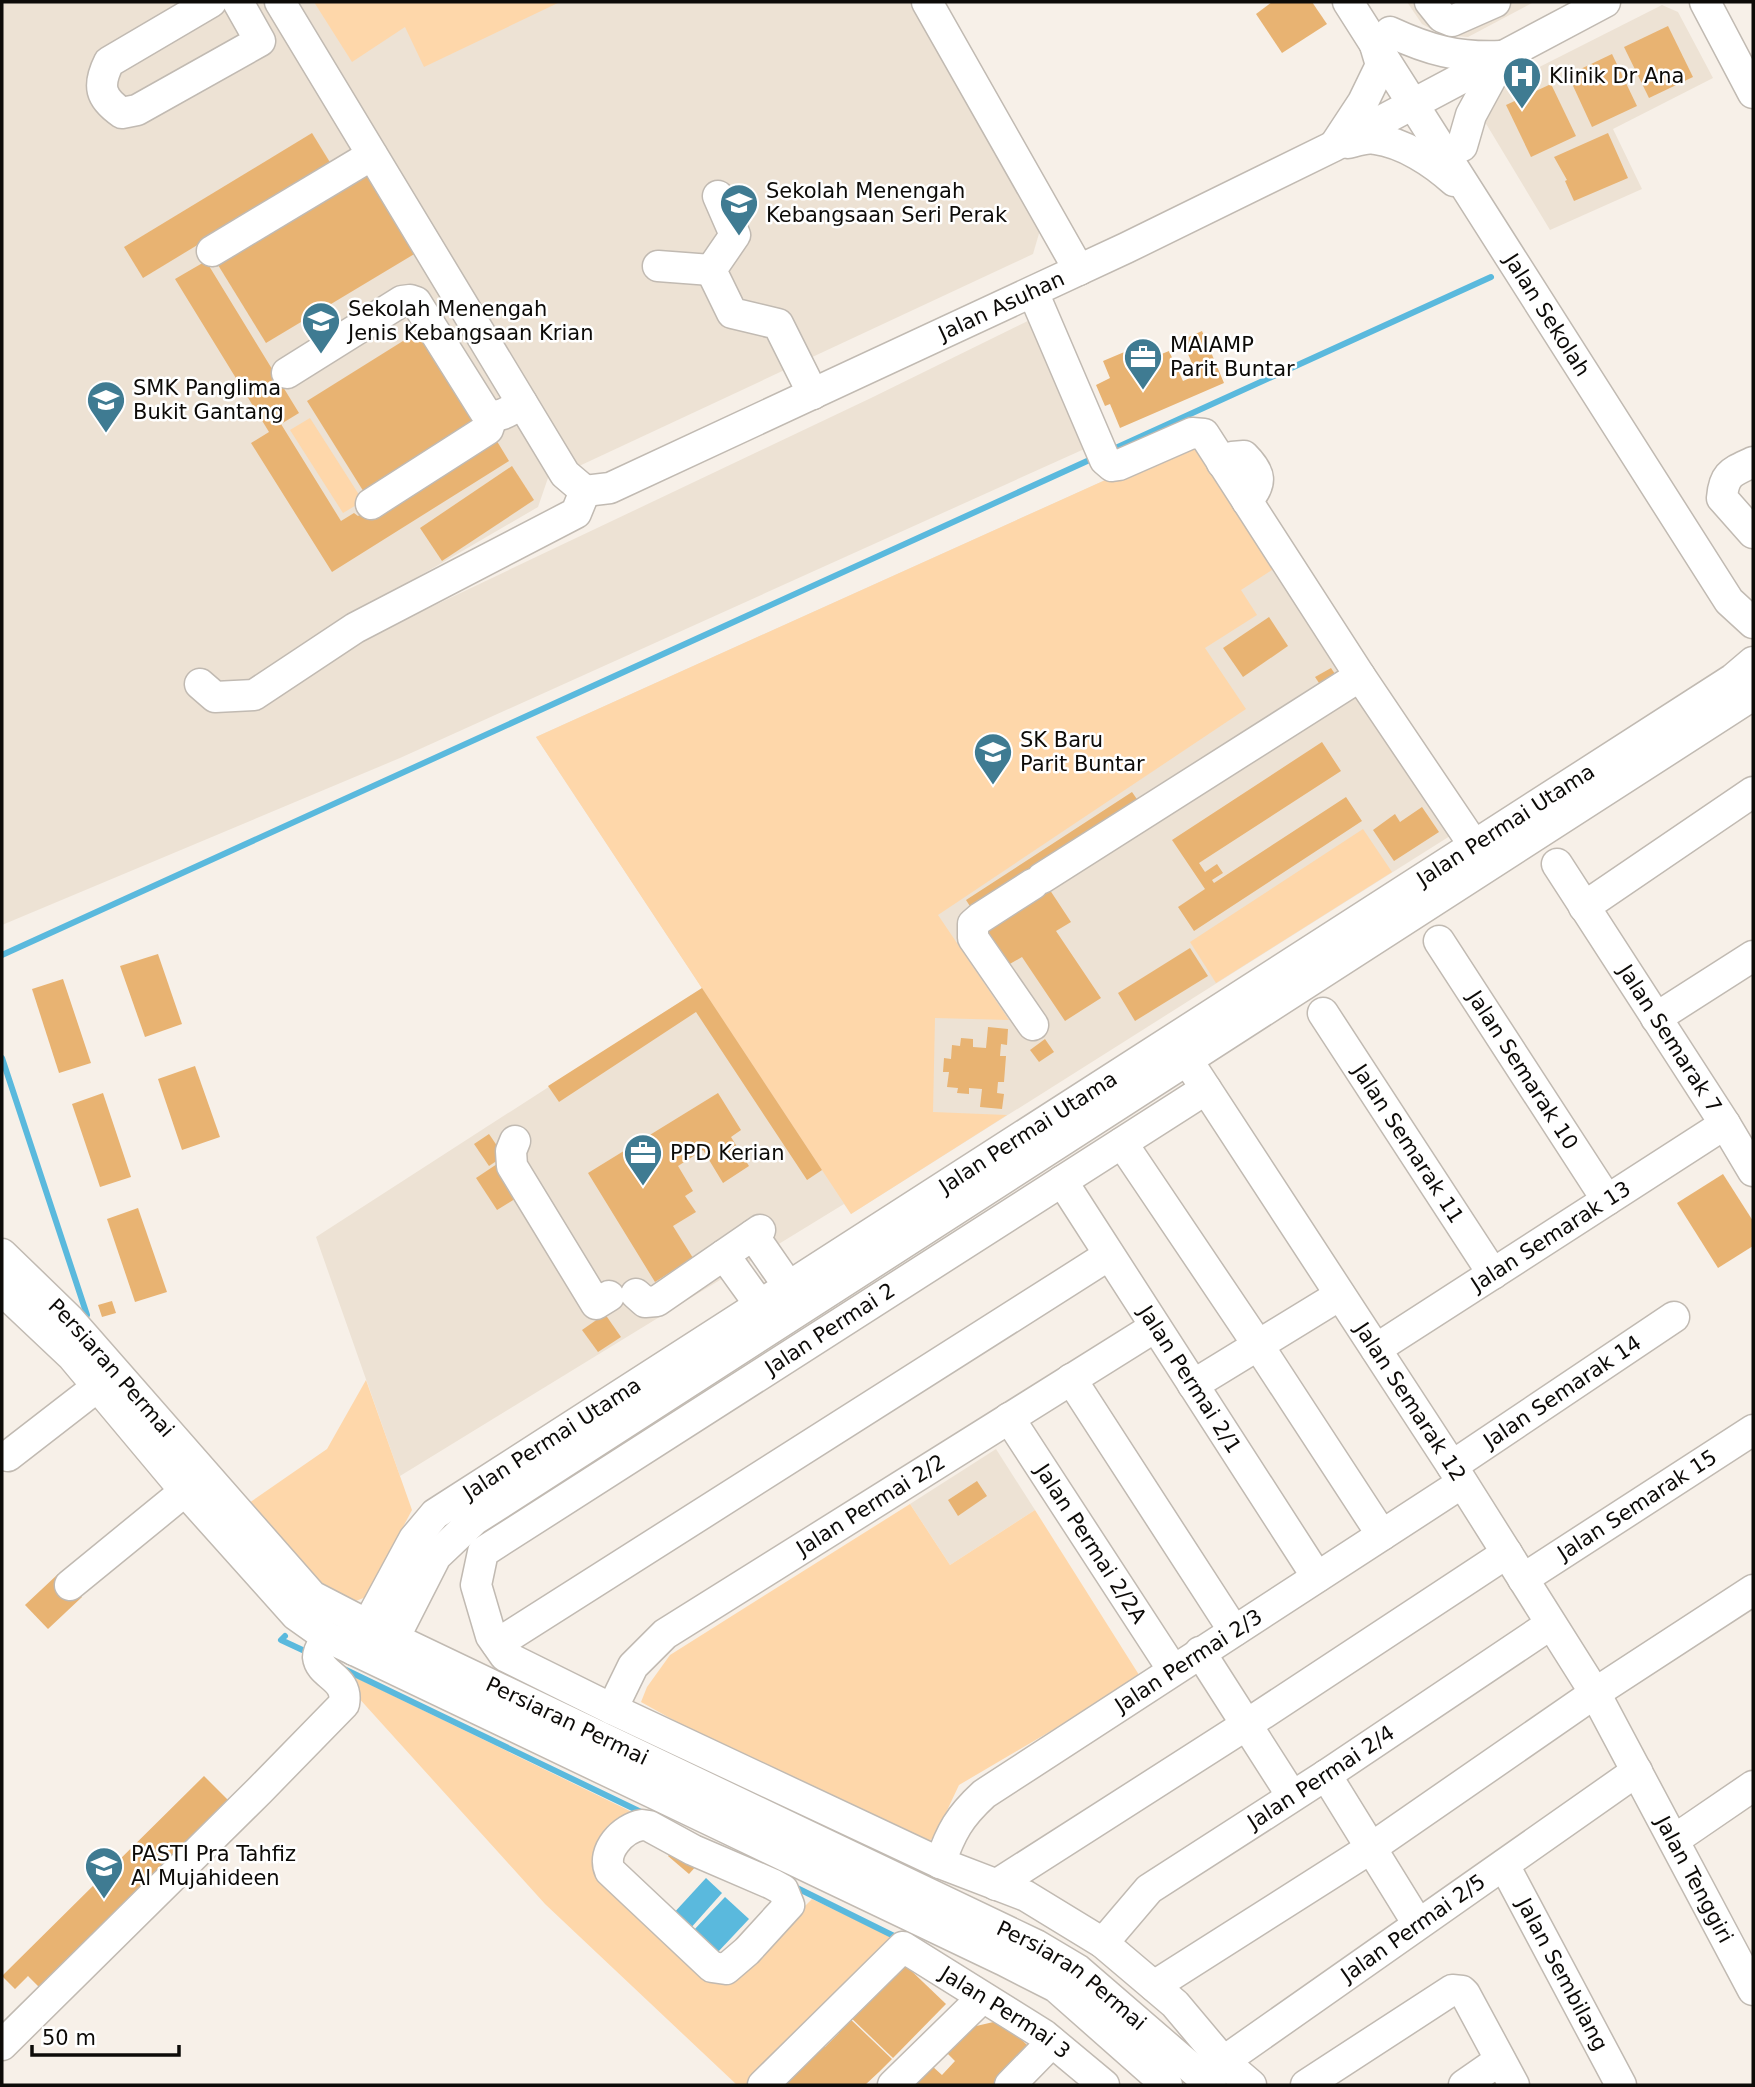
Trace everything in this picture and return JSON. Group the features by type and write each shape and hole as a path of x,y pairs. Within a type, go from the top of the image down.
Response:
{"street":[{"path":"211,2 109,62 101,77 102,90 110,105 122,113 137,110 260,41 238,2"},
{"path":"200,684 215,697 254,695 355,628 576,513 585,491 565,474 280,2"},
{"path":"927,2 1079,270"},
{"name":"Jalan Sekolah","path":"1348,2 1382,38 1421,100 1470,195 1753,623"},
{"name":"Jalan Sekolah","path":"1372,2 1382,38"},
{"path":"1430,2 1442,17 1452,21 1494,2"},
{"name":"Jalan Asuhan","path":"585,491 610,488 1079,270 1334,146 1605,2"},
{"path":"1705,2 1753,93"},
{"path":"1334,146 1363,102 1381,65 1382,38 1470,57 1503,56"},
{"path":"1462,146 1471,115 1503,56"},
{"name":"Jalan Sekolah","path":"1421,100 1462,146 1741,606"},
{"path":"1334,146 1374,138 1403,148 1437,165 1470,195"},
{"path":"212,251 372,155"},
{"path":"711,270 735,235 718,196"},
{"path":"658,266 711,270"},
{"path":"711,270 732,313 778,324 813,394"},
{"path":"1033,292 1103,456 1112,466 1119,465 1192,433 1204,434 1360,676 1481,856"},
{"path":"287,373 402,301 410,300 416,302 485,412 490,415 506,413 522,403"},
{"path":"370,504 488,429 491,423 490,415"},
{"path":"1753,462 1733,471 1723,482 1722,498 1753,533"},
{"path":"1741,606 1746,632 1746,679"},
{"path":"1033,1025 973,938 973,924 1360,676"},
{"name":"Jalan Permai Utama","path":"374,1643 414,1539 435,1514 752,1321 1181,1050 1481,856 1746,679"},
{"path":"1584,907 1753,792"},
{"name":"Jalan Semarak 7","path":"1557,864 1753,1171"},
{"name":"Jalan Semarak 10","path":"1439,941 1607,1200"},
{"path":"1656,1018 1753,956"},
{"name":"Jalan Semarak 11","path":"1323,1013 1493,1274"},
{"name":"Jalan Permai Utama","path":"752,1321 789,1287 1181,1050"},
{"name":"Jalan Semarak 12","path":"1181,1050 1507,1553 1595,1693 1637,1771"},
{"name":"Jalan Permai 2","path":"497,1644 491,1636 476,1585 483,1552 1206,1089"},
{"name":"Jalan Semarak 13","path":"1376,1349 1725,1124"},
{"path":"515,1141 511,1151 512,1166 596,1304 623,1295 645,1302 657,1301 756,1233 789,1287"},
{"path":"1122,1143 1382,1535"},
{"name":"Jalan Permai 2/1","path":"1062,1181 1317,1577"},
{"name":"Persiaran Permai","path":"2,1254 68,1318 313,1596 374,1643 718,1823 1056,1987 1167,2085"},
{"path":"724,1255 771,1367"},
{"path":"1110,1255 497,1644 505,1656 612,1709 940,1863 1026,1896 1103,1943 1175,2004 1206,2077 1251,2085"},
{"name":"Persiaran Permai","path":"2,1290 72,1356 185,1491 296,1615 327,1636 374,1643 1036,1945 1078,1970 1206,2077"},
{"path":"1193,1385 1340,1295"},
{"name":"Jalan Semarak 14","path":"1457,1475 1674,1317"},
{"name":"Jalan Permai 2/2","path":"612,1709 633,1666 665,1634 1155,1326"},
{"path":"1071,1379 1234,1631"},
{"path":"8,1456 97,1387"},
{"name":"Jalan Permai 2/2A","path":"1009,1418 1173,1670"},
{"name":"Jalan Semarak 15","path":"1523,1579 1753,1430"},
{"name":"Jalan Permai 2/3","path":"940,1863 950,1835 964,1813 984,1794 1382,1535 1457,1475"},
{"path":"70,1585 185,1491"},
{"path":"996,1885 1507,1553"},
{"path":"1154,1986 1371,1848 1595,1693 1753,1590"},
{"name":"Jalan Permai 2/4","path":"1103,1943 1149,1889 1326,1775 1551,1624"},
{"path":"2,2045 255,1787 344,1704 346,1694 341,1685 319,1661 318,1654 327,1636"},
{"path":"1200,1652 1292,1796"},
{"name":"Jalan Permai 2/5","path":"1206,2077 1637,1771"},
{"name":"Jalan Tenggiri","path":"1637,1771 1753,1990"},
{"path":"1326,1775 1419,1924"},
{"path":"1674,1840 1753,1786"},
{"path":"705,1856 718,1823"},
{"path":"642,1825 649,1826 705,1856 783,1890 789,1905 747,1951 726,1969 712,1967 610,1871 606,1863 610,1850 626,1831 642,1825"},
{"name":"Jalan Sembilang","path":"1504,1864 1621,2085"},
{"name":"Jalan Permai 3","path":"763,2085 903,1947 1052,2042 1104,2085"},
{"path":"1306,2085 1452,1990 1465,1994 1507,2073 1464,2085"},
{"path":"893,2085 982,1998"},
{"path":"1010,2085 1052,2042"}],"shaded area":[{"path":"2,2 267,2 549,475 538,507 325,631 336,652 1036,317 1091,446 400,758 2,925"},
{"name":"Sekolah Menengah Kebangsaan Seri Perak","path":"299,2 913,2 1043,220 1033,254 577,467"},
{"path":"314,2 560,2 424,67 405,27 352,62"},
{"path":"1407,2 1534,2 1468,37 1442,35 1422,24"},
{"path":"1662,5 1678,12 1713,78 1613,129 1642,189 1550,230 1485,122 1496,89"},
{"path":"310,418 363,501 343,513 290,430"},
{"name":"SK Baru Parit Buntar","path":"1194,440 1450,836 851,1214 844,1204 400,1476 316,1237 702,988 536,737"},
{"name":"SK Baru Parit Buntar","path":"1194,440 1275,568 1241,590 1257,615 1205,648 1246,709 938,915 1009,1020 935,1018 933,1112 1007,1115 851,1214 536,737"},
{"path":"1363,829 1392,872 1216,983 1190,942"},
{"path":"366,1380 412,1510 366,1597 343,1606 315,1590 249,1503 327,1449"},
{"path":"996,1449 1035,1510 950,1565 910,1504"},
{"path":"910,1504 950,1565 1035,1510 1141,1678 959,1785 935,1836 925,1845 713,1742 641,1702 647,1687 670,1655"},
{"path":"328,1664 634,1813 601,1852 732,1979 812,1899 900,1941 749,2085 737,2085 545,1904"}],"water":[{"path":"706,1878 722,1893 689,1930 672,1915"},
{"path":"725,1897 749,1919 717,1953 693,1931"}],"building":[{"path":"1272,2 1312,2 1327,24 1282,53 1256,14"},
{"path":"1668,26 1693,77 1649,98 1624,47"},
{"path":"1612,54 1637,106 1592,127 1568,75"},
{"path":"1551,84 1576,136 1531,157 1506,105"},
{"path":"312,133 331,164 143,278 124,247"},
{"path":"1608,133 1628,178 1574,201 1565,181 1567,180 1554,157"},
{"path":"368,174 416,253 266,343 218,265"},
{"path":"206,261 299,413 281,424 341,521 354,513 358,516 492,433 509,461 332,572 251,443 269,432 175,279"},
{"path":"427,326 487,422 367,497 307,401"},
{"name":"MAIAMP Parit Buntar","path":"1202,331 1224,383 1120,428 1110,404 1105,406 1096,385 1110,378 1103,361 1148,342 1154,357 1169,351 1183,381 1197,375 1182,340"},
{"path":"512,466 534,500 442,561 420,528"},
{"path":"1269,617 1288,646 1243,677 1223,648"},
{"path":"1331,668 1337,677 1321,686 1315,677"},
{"path":"1322,742 1341,771 1199,863 1205,872 1217,864 1223,873 1212,880 1214,883 1346,797 1362,821 1194,931 1178,907 1205,889 1172,840"},
{"path":"1132,792 1141,805 1038,872 1071,922 1056,931 1101,998 1065,1021 1022,957 1008,965 966,900"},
{"path":"1422,807 1439,832 1394,861 1373,830 1395,814 1400,822"},
{"path":"1190,948 1208,976 1135,1021 1118,993"},
{"path":"158,954 182,1024 145,1037 120,966"},
{"path":"63,979 91,1063 59,1073 32,989"},
{"path":"702,988 822,1170 807,1180 696,1012 559,1102 548,1086"},
{"path":"988,1027 1008,1029 1007,1045 1001,1044 1000,1056 1006,1056 1004,1082 998,1082 997,1093 1004,1094 1002,1109 980,1107 982,1089 969,1088 969,1094 957,1093 958,1088 947,1087 949,1072 943,1072 944,1058 951,1059 952,1045 960,1046 961,1038 973,1039 973,1047 986,1048"},
{"path":"1045,1039 1054,1052 1039,1062 1030,1050"},
{"path":"195,1066 220,1137 182,1150 158,1079"},
{"path":"103,1093 131,1177 100,1187 72,1104"},
{"name":"PPD Kerian","path":"718,1093 741,1130 731,1137 749,1166 723,1183 703,1150 678,1166 693,1191 685,1196 696,1212 673,1226 693,1258 655,1282 588,1173"},
{"path":"489,1134 504,1156 489,1166 474,1144"},
{"path":"497,1164 518,1197 497,1210 476,1178"},
{"path":"1723,1174 1753,1221 1753,1246 1718,1268 1677,1203"},
{"path":"138,1208 167,1292 135,1302 107,1219"},
{"path":"112,1301 116,1313 102,1317 98,1305"},
{"path":"605,1314 621,1337 598,1352 582,1330"},
{"path":"977,1481 987,1496 958,1516 948,1500"},
{"path":"58,1574 82,1597 48,1629 25,1605"},
{"path":"204,1776 230,1802 42,1990 28,1976 15,1989 2,1976"},
{"path":"678,1845 698,1864 689,1874 668,1856"},
{"path":"900,1960 946,2004 893,2058 847,2014"},
{"path":"846,2015 892,2059 865,2085 778,2085 819,2042 825,2047 839,2033 833,2028"},
{"path":"1002,2020 1034,2052 1001,2085 914,2085 932,2066 942,2075 955,2061 946,2052 972,2027"}],"waterway":[{"path":"1109,451 1491,277"},
{"path":"2,955 1096,457"},
{"path":"2,1058 87,1315"},
{"path":"285,1636 281,1640 309,1653"},
{"path":"344,1669 643,1813"},
{"path":"793,1886 900,1939"}],"place":[{"name":"Klinik Dr Ana","path":"1522,110"},
{"name":"Sekolah Menengah Kebangsaan Seri Perak","path":"739,237"},
{"name":"Sekolah Menengah Jenis Kebangsaan Krian","path":"321,355"},
{"name":"MAIAMP Parit Buntar","path":"1143,391"},
{"name":"SMK Panglima Bukit Gantang","path":"106,434"},
{"name":"SK Baru Parit Buntar","path":"993,786"},
{"name":"PPD Kerian","path":"643,1187"},
{"name":"PASTI Pra Tahfiz Al Mujahideen","path":"104,1900"}]}
